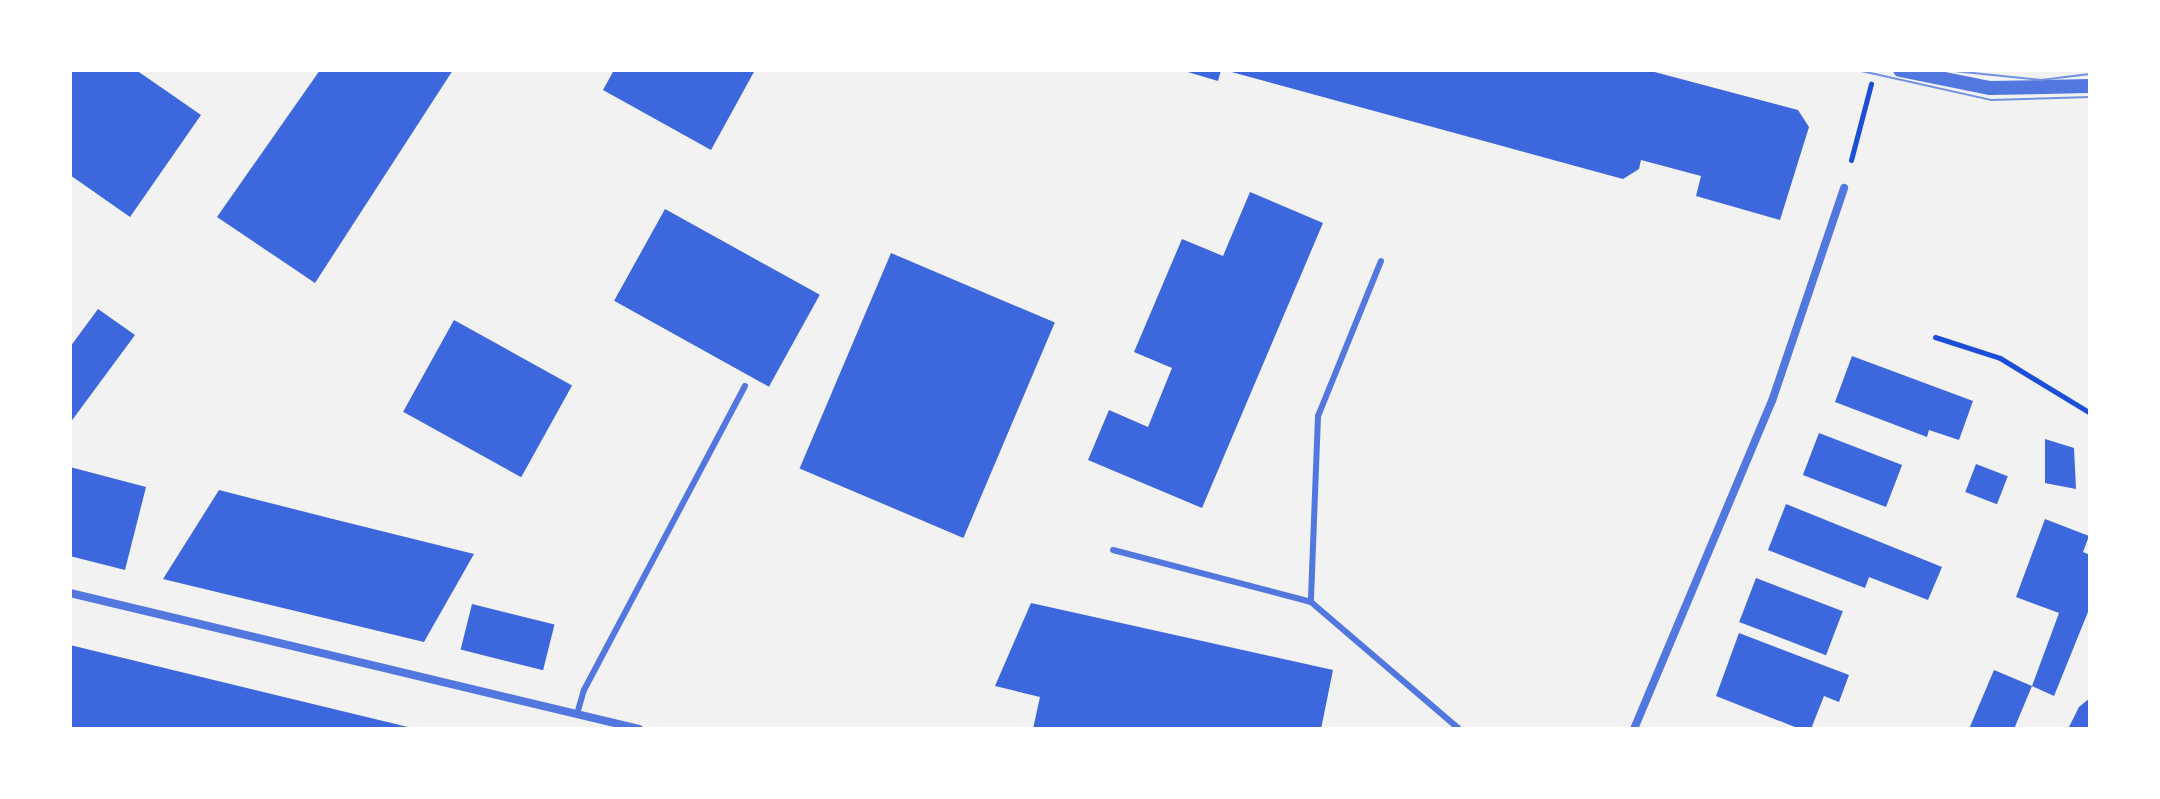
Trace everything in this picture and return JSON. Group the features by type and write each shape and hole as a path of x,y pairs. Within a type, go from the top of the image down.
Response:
{"street":[{"path":"1902,70 1990,88 2090,86"},
{"path":"1634,729 1772,401 1844,188"},
{"path":"70,593 639,729"}],"lane":[{"path":"1311,602 1318,416 1381,261"},
{"path":"577,714 584,690 745,386"},
{"path":"1113,550 1311,602 1459,729"}],"path":[{"path":"1844,188 1874,74"},
{"path":"1935,337 2000,358 2090,413"}],"building":[{"path":"70,70 136,70 201,115 130,217 70,175"},
{"path":"320,70 453,70 315,283 217,217"},
{"path":"614,70 755,70 711,150 603,90"},
{"path":"1181,70 1221,70 1218,81"},
{"path":"1224,70 1647,70 1798,110 1809,127 1780,220 1696,196 1701,176 1641,160 1639,169 1623,179"},
{"path":"1250,192 1323,223 1202,508 1088,460 1109,410 1148,427 1172,368 1134,352 1182,239 1223,256"},
{"path":"665,209 820,295 769,387 614,301"},
{"path":"891,253 1055,323 963,538 800,468"},
{"path":"98,309 135,335 70,423 70,347"},
{"path":"454,320 572,385 521,477 403,412"},
{"path":"1852,356 1973,401 1959,440 1929,430 1927,437 1835,402"},
{"path":"1819,433 1902,465 1886,507 1803,475"},
{"path":"2045,439 2074,448 2076,489 2045,483"},
{"path":"1976,464 2008,476 1997,504 1965,492"},
{"path":"70,467 146,487 125,570 70,556"},
{"path":"219,490 474,554 424,642 163,579"},
{"path":"1786,504 1942,567 1928,600 1869,577 1865,588 1768,550"},
{"path":"2045,519 2089,536 2083,552 2090,555 2090,607 2054,696 2032,686 2059,613 2016,597"},
{"path":"1756,578 1843,611 1826,655 1739,622"},
{"path":"1031,603 1333,670 1321,729 1033,729 1040,697 995,686"},
{"path":"472,604 554,625 543,670 461,650"},
{"path":"1739,633 1849,675 1839,702 1824,696 1811,729 1800,729 1716,696"},
{"path":"70,645 412,728 412,729 70,729"},
{"path":"1994,670 2032,686 2014,729 1969,729"},
{"path":"2090,698 2090,729 2068,729 2079,707"}],"tram line":[{"path":"1857,70 1991,100 2090,97"},
{"path":"1944,70 2041,80 2090,74"}]}
